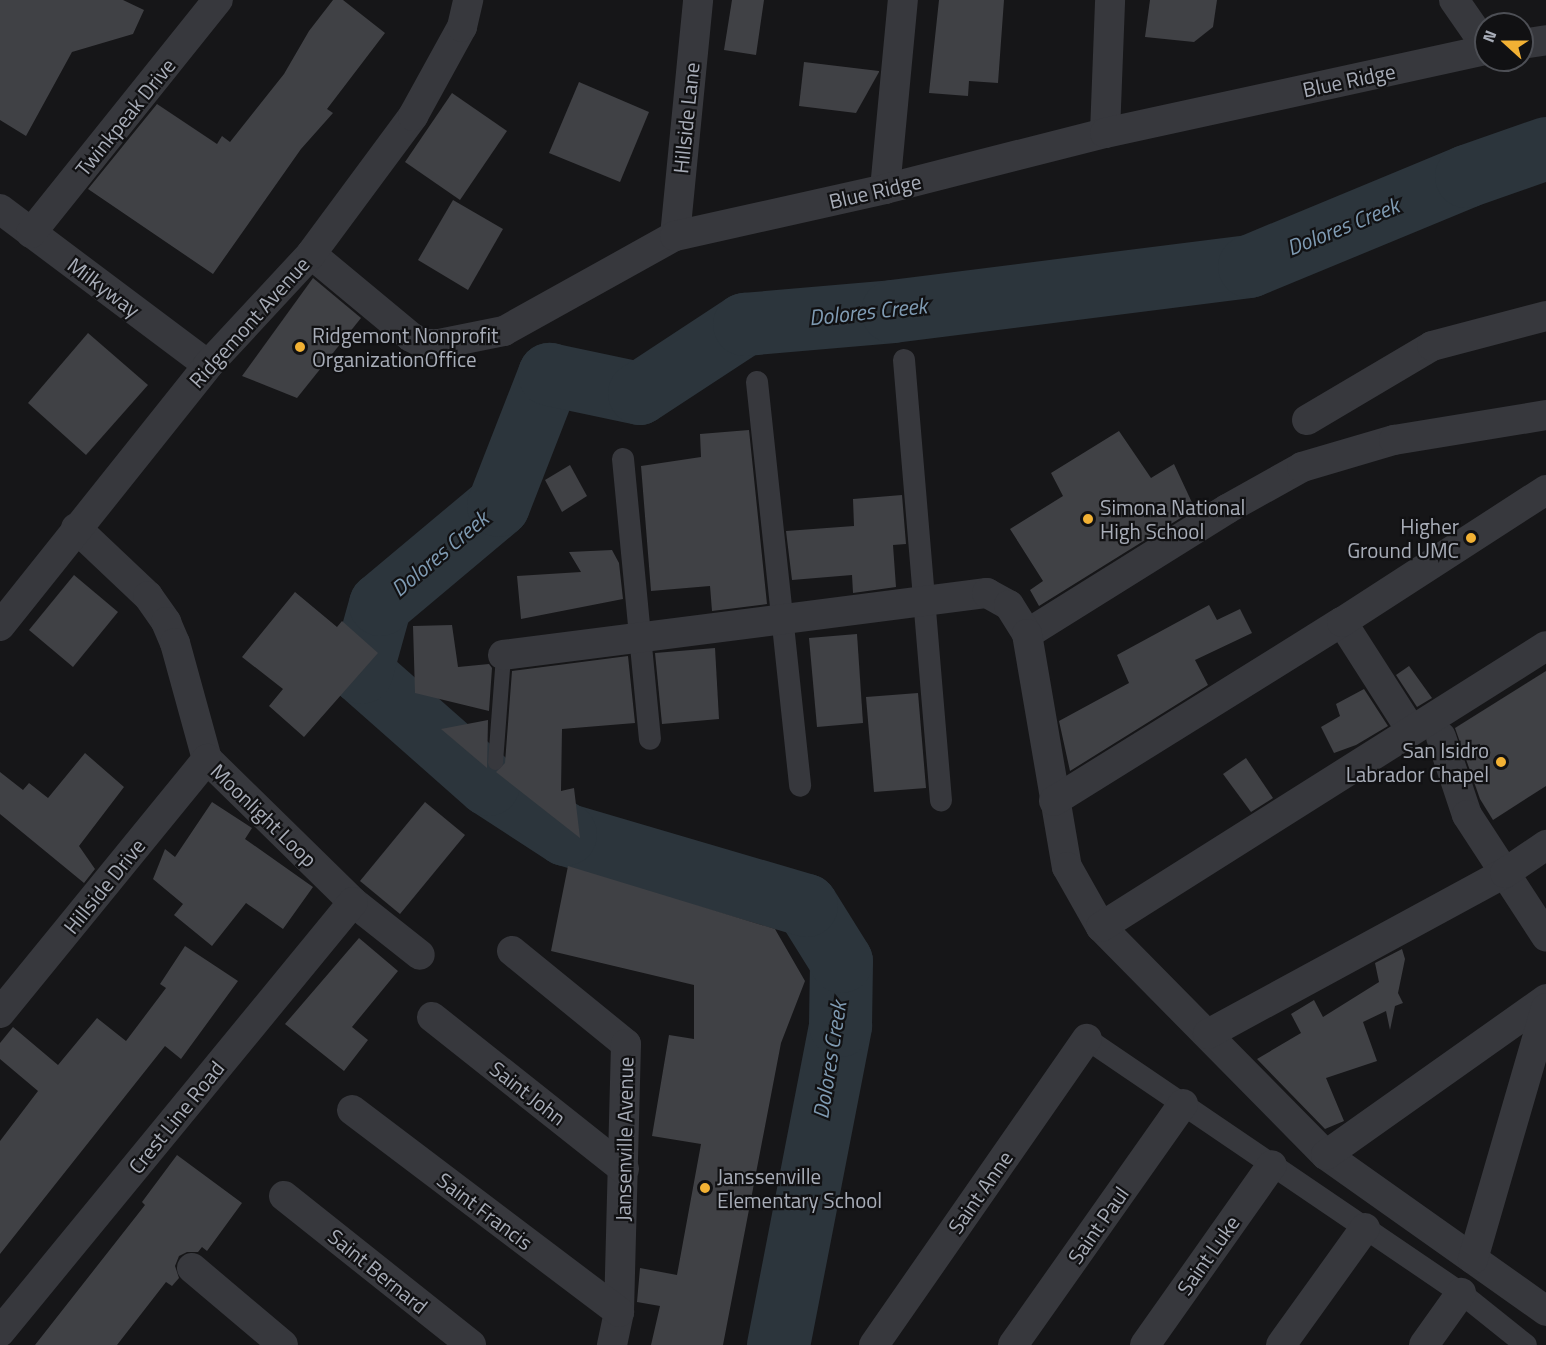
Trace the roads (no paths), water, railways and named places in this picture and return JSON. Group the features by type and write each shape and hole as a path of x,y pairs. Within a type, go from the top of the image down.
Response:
{"street":[{"name":"Twinkpeak Drive","path":"31,233 218,0"},
{"name":"Ridgemont Avenue","path":"0,627 76,528 208,365 311,254 413,116 462,27 468,0"},
{"name":"Hillside Lane","path":"675,236 698,0"},
{"path":"885,189 903,0"},
{"path":"1105,134 1110,0"},
{"path":"1454,0 1474,30"},
{"name":"Blue Ridge","path":"311,254 411,337 424,344 439,344 504,331 675,236 885,189 1105,134 1474,51"},
{"name":"Milkyway","path":"0,209 208,365"},
{"path":"1307,420 1432,345 1546,316"},
{"path":"903,360 941,800"},
{"path":"757,382 800,786"},
{"path":"1027,634 1227,509 1302,467 1394,440 1546,415"},
{"path":"623,459 650,739"},
{"path":"1054,801 1342,622 1546,490"},
{"name":"Moonlight Loop","path":"76,528 148,596 166,622 175,643 207,759 353,902 420,955"},
{"path":"502,655 987,593 1009,605 1027,634 1067,867 1101,927 1326,1155 1546,1311"},
{"path":"1342,622 1411,730"},
{"path":"1101,927 1546,646"},
{"path":"1441,738 1467,815 1546,936"},
{"name":"Hillside Drive","path":"0,1013 207,759"},
{"path":"1208,1034 1505,873 1546,845"},
{"name":"Crest Line Road","path":"0,1332 353,902"},
{"name":"Jansenville Avenue","path":"512,951 626,1044 619,1312 612,1345"},
{"path":"1326,1155 1546,999"},
{"path":"1473,1259 1546,1008"},
{"name":"Saint John","path":"432,1017 624,1169"},
{"path":"1087,1039 1461,1293 1526,1345"},
{"name":"Saint Anne","path":"874,1345 1087,1039"},
{"name":"Saint Paul","path":"1013,1345 1183,1104"},
{"name":"Saint Francis","path":"352,1110 619,1312"},
{"name":"Saint Luke","path":"1145,1345 1272,1165"},
{"name":"Saint Bernard","path":"284,1196 471,1345"},
{"path":"1281,1345 1365,1228"},
{"path":"192,1268 283,1345"},
{"path":"1424,1345 1461,1293"}],"lane":[{"path":"495,762 502,655"}],"waterway":[{"name":"Dolores Creek","path":"778,1345 840,1025 841,961 806,905 565,834 488,784 361,672 380,604 498,505 549,374 639,393 744,324 892,311 1249,266 1466,176 1546,148"}],"place":[{"name":"Ridgemont Nonprofit OrganizationOffice","path":"300,347"},
{"name":"Simona National High School","path":"1088,519"},
{"name":"Higher Ground UMC","path":"1471,538"},
{"name":"San Isidro Labrador Chapel","path":"1501,762"},
{"name":"Janssenville Elementary School","path":"705,1188"}]}
